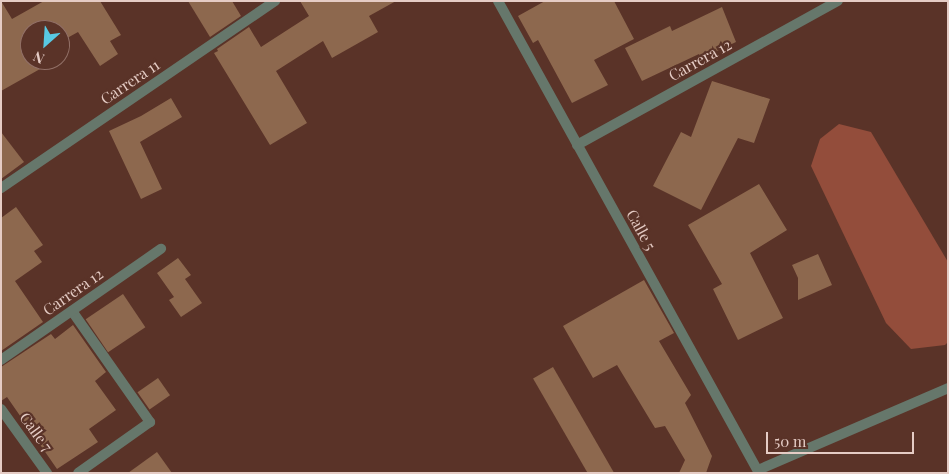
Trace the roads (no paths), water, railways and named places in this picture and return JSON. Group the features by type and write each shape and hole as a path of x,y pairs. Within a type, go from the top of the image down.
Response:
{"street":[{"name":"Carrera 11","path":"1,188 275,1"},
{"name":"Calle 5","path":"498,1 758,472"},
{"name":"Carrera 12","path":"577,145 838,1"},
{"name":"Carrera 12","path":"1,360 161,249"},
{"path":"72,311 150,422 78,473"},
{"path":"758,472 948,388"},
{"name":"Calle 7","path":"1,409 47,473"}]}
